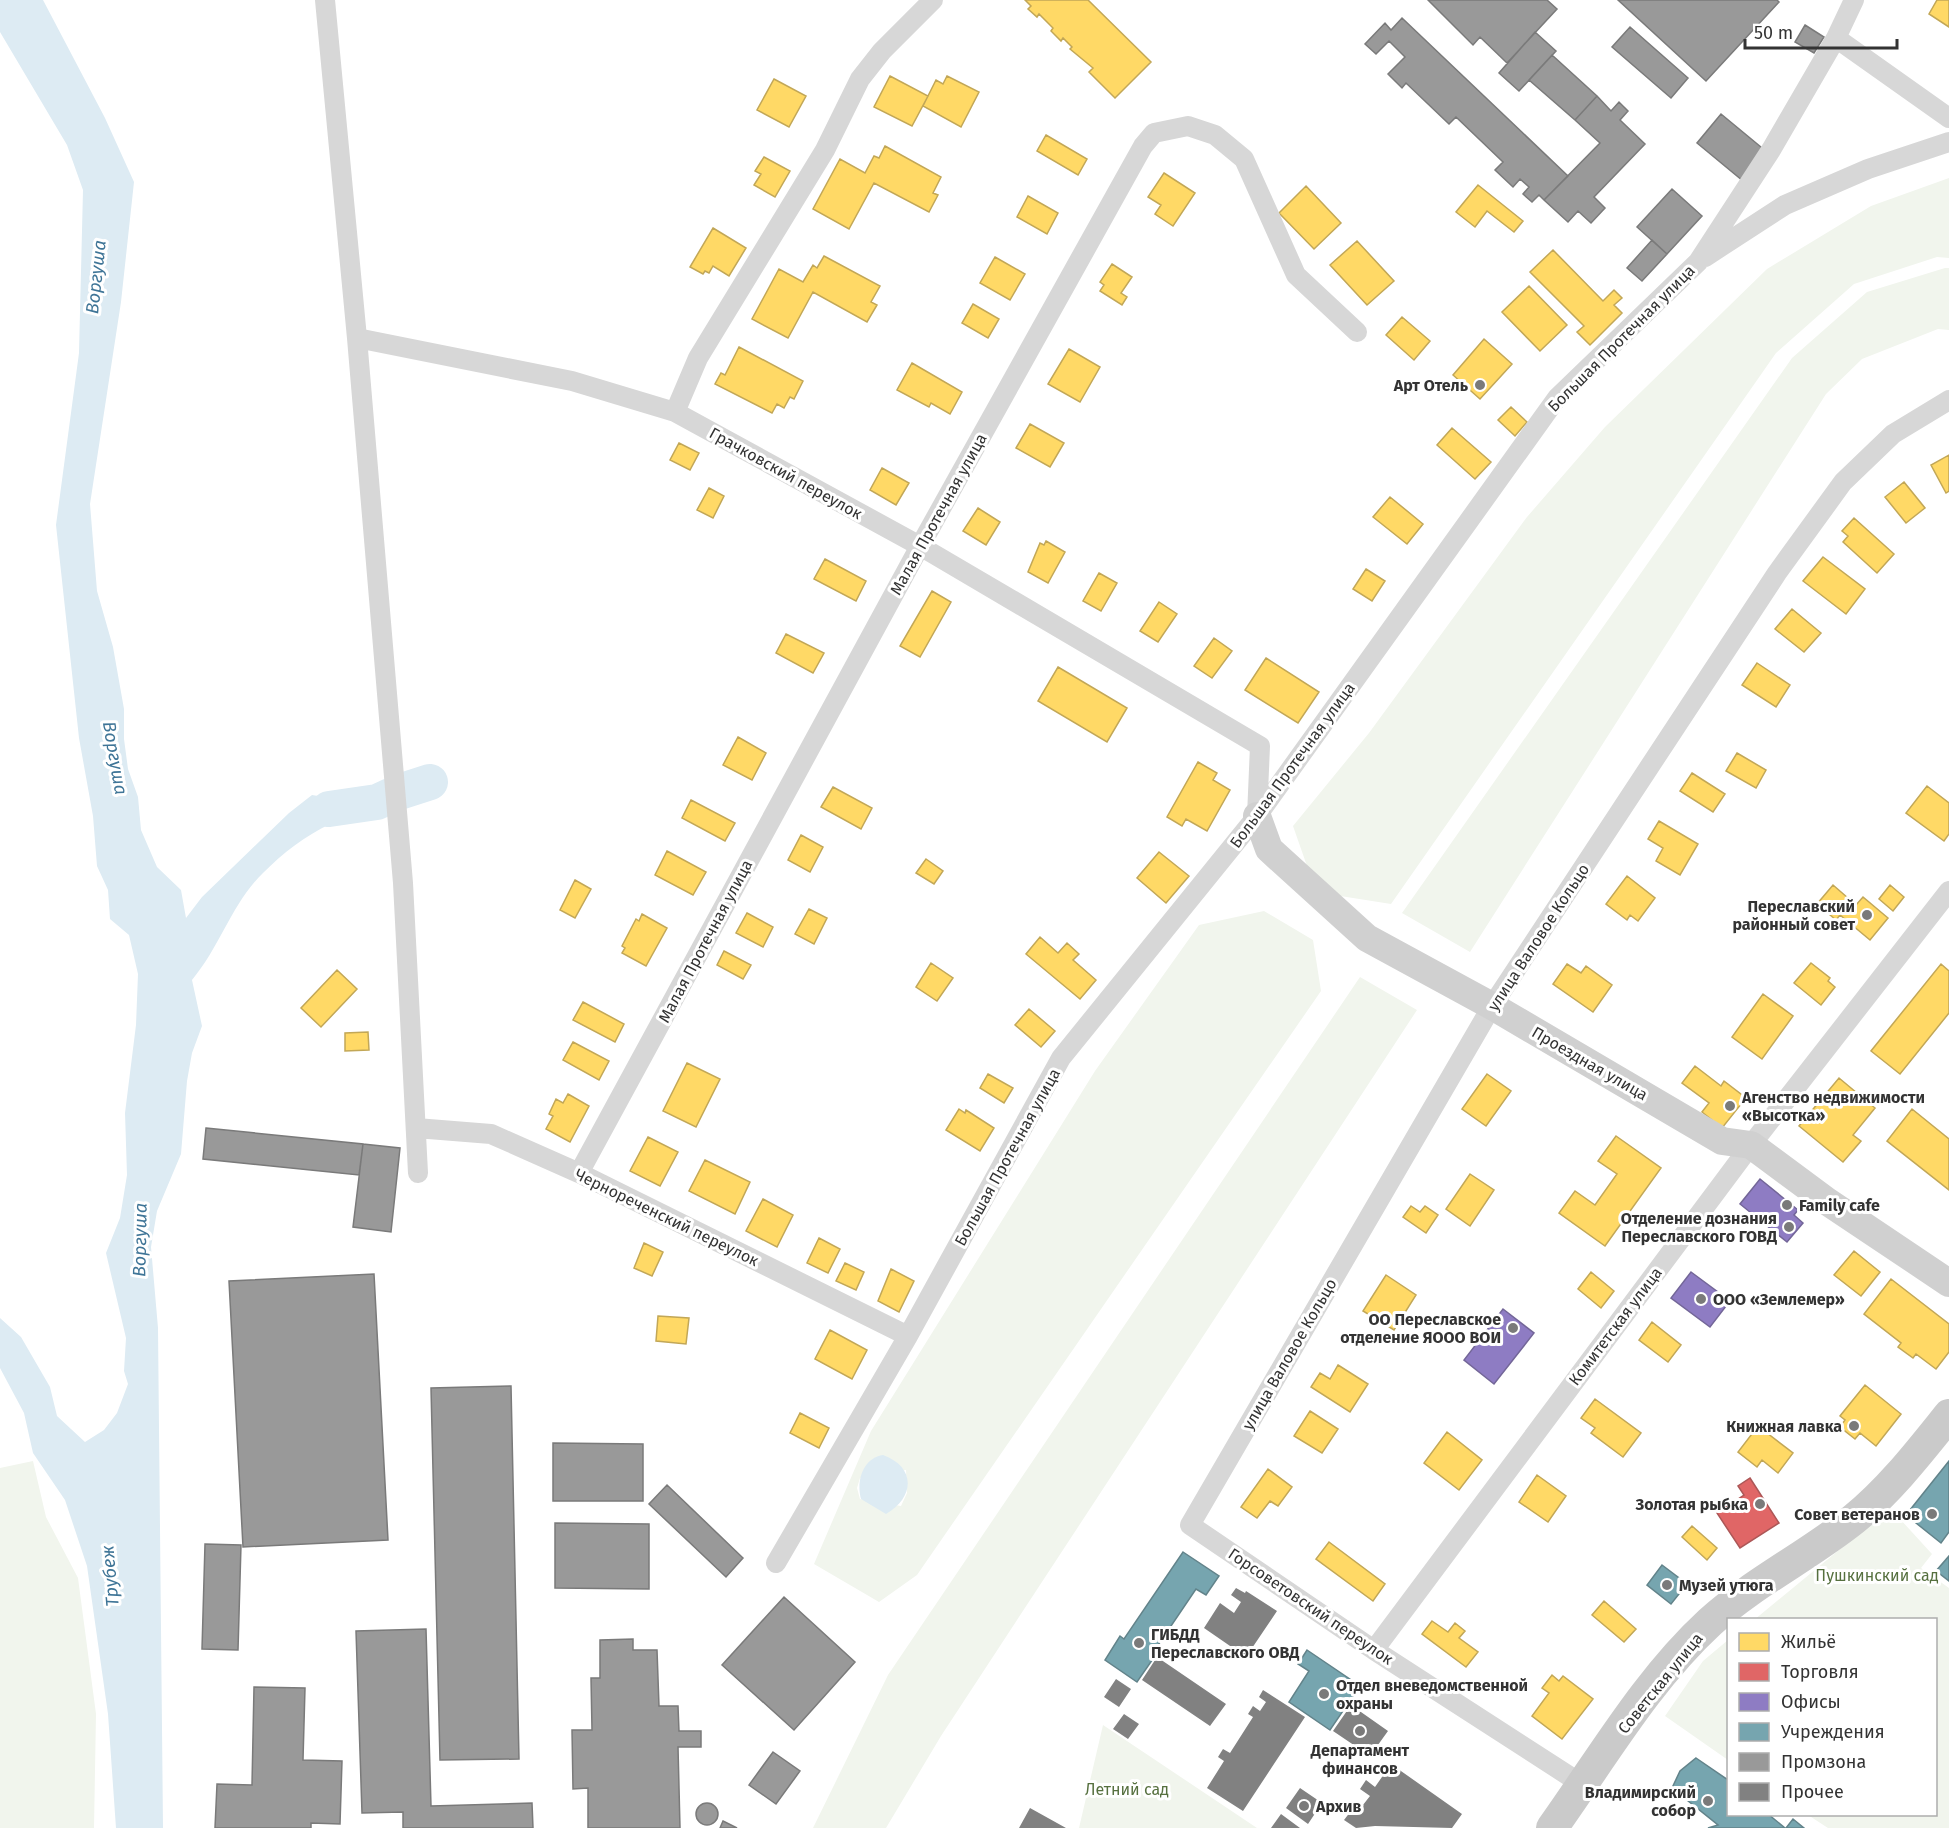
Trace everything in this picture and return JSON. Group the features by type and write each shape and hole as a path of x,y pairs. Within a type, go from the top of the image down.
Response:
{"main road":[{"name":"Советская улица","path":"1552,1828 1635,1711 1688,1644 1736,1600 1854,1519 1876,1500 1949,1415"}],"street":[{"path":"325,0 357,338 403,883 418,1173"},
{"path":"675,412 698,358 825,150 860,79 882,51 933,0"},
{"name":"Большая Протечная улица","path":"776,1563 908,1336 1061,1058 1257,816 1557,398 1698,262 1771,150 1836,38 1854,0"},
{"path":"1836,38 1949,118"},
{"name":"Малая Протечная улица","path":"579,1173 920,546 1143,146 1154,133 1188,126 1215,135 1244,159 1296,275 1357,332"},
{"path":"1698,262 1785,205 1868,170 1949,142"},
{"name":"Грачковский переулок","path":"357,338 572,381 675,412 920,546 1260,746 1257,816"},
{"name":"улица Валовое Кольцо","path":"1190,1525 1492,1006 1777,573 1843,482 1893,434 1949,400"},
{"name":"Проездная улица","path":"1257,816 1269,849 1367,938 1492,1006 1722,1141 1751,1145 1828,1202 1949,1282"},
{"name":"Комитетская улица","path":"1374,1650 1751,1145 1949,891"},
{"name":"Чернореченский переулок","path":"416,1128 491,1134 579,1173 908,1336"},
{"name":"Горсоветовский переулок","path":"1190,1525 1374,1650 1583,1785"}],"green space":[{"path":"1949,178 1949,258 1937,257 1854,284 1776,353 1391,904 1334,895 1307,866 1293,826 1369,733 1527,517 1605,427 1767,269 1871,206"},
{"path":"1949,268 1949,330 1938,329 1862,359 1826,394 1470,952 1402,913 1792,358 1867,292"},
{"path":"1264,911 1313,940 1321,991 917,1575 879,1602 814,1564 871,1431 1095,1071 1199,925","holes":["906,1470 907,1493 901,1506 860,1499 857,1488 860,1478"]},
{"path":"1360,977 1417,1010 941,1736 886,1828 813,1828 888,1675"},
{"path":"33,1461 46,1517 78,1578 96,1714 94,1828 0,1828 0,1468"},
{"name":"Пушкинский сад","path":"1890,1508 1932,1554 1921,1568 1949,1588 1949,1828 1828,1828 1810,1816 1937,1816 1937,1618 1756,1618"},
{"path":"1727,1641 1727,1759 1665,1716 1703,1661"},
{"name":"Летний сад","path":"1103,1725 1257,1828 1079,1828"}],"water":[{"path":"0,0 43,0 105,118 134,182 121,302 90,504 97,591 113,647 124,709 124,739 128,769 138,797 141,830 157,867 181,890 186,918 202,897 289,813 312,795 325,796 364,788 379,801 362,814 337,821 312,834 271,866 252,885 234,911 211,954 192,980 202,1026 192,1053 187,1081 181,1154 157,1211 151,1247 158,1328 163,1828 116,1828 108,1714 87,1566 65,1500 33,1453 24,1413 0,1368 0,1318 21,1337 50,1387 57,1416 85,1442 104,1430 117,1413 128,1384 124,1371 126,1338 106,1253 120,1218 127,1175 125,1113 136,1025 138,974 129,935 110,919 108,890 97,866 93,816 79,738 56,525 79,353 83,190 67,145 0,32"},
{"path":"883,1455 894,1460 901,1467 908,1483 902,1499 886,1514 861,1499 860,1492 860,1478 866,1465 876,1457"}],"building: Жильё":[{"path":"1025,0 1088,0 1151,62 1115,98 1089,72 1093,68 1070,49 1072,47 1063,38 1061,41 1051,31 1053,28 1039,14 1037,17 1028,9 1031,6"},
{"path":"1937,0 1949,0 1949,27 1929,14"},
{"path":"890,76 928,96 912,126 874,107"},
{"path":"947,76 979,92 961,127 923,106 936,80 943,84"},
{"path":"774,79 806,96 789,127 757,110"},
{"path":"1046,135 1087,159 1078,175 1037,151"},
{"path":"885,146 941,177 933,193 938,195 929,212 874,183 849,229 813,209 840,159 865,173 874,156 879,158"},
{"path":"764,157 790,171 775,197 754,185 761,174 755,171"},
{"path":"1164,173 1195,193 1173,226 1155,214 1161,205 1148,197"},
{"path":"1478,185 1523,221 1514,232 1487,211 1475,227 1456,212"},
{"path":"1306,186 1341,223 1314,249 1279,213"},
{"path":"1028,196 1058,213 1047,234 1017,217"},
{"path":"713,228 746,248 729,276 713,266 709,273 705,271 703,274 690,267"},
{"path":"1357,241 1394,281 1367,305 1330,265"},
{"path":"1553,250 1603,301 1614,290 1622,298 1614,305 1622,313 1590,345 1577,332 1584,326 1530,272"},
{"path":"824,256 880,286 871,302 877,305 867,322 813,292 788,338 752,319 779,269 803,282 813,265 817,268"},
{"path":"995,257 1025,274 1010,300 980,283"},
{"path":"1112,264 1132,277 1121,293 1127,297 1122,305 1100,291 1104,285 1100,282"},
{"path":"1529,286 1567,325 1540,351 1502,312"},
{"path":"973,304 999,319 988,338 962,323"},
{"path":"1402,317 1430,341 1414,360 1386,335"},
{"path":"1484,339 1512,364 1480,399 1453,375"},
{"path":"739,347 803,381 794,399 790,397 784,408 777,404 772,413 715,384 721,373 725,375"},
{"path":"1069,349 1100,367 1080,402 1048,384"},
{"path":"912,363 962,392 950,414 931,403 929,407 897,390"},
{"path":"1511,407 1527,422 1515,436 1498,420"},
{"path":"1030,424 1064,443 1050,467 1016,448"},
{"path":"1452,428 1491,462 1475,479 1437,445"},
{"path":"679,443 699,453 690,470 670,460"},
{"path":"1949,455 1949,491 1946,493 1931,465"},
{"path":"882,468 909,483 896,505 870,490"},
{"path":"1904,482 1925,508 1906,523 1885,497"},
{"path":"709,488 724,496 713,518 697,510"},
{"path":"1390,497 1423,524 1407,544 1373,517"},
{"path":"978,508 1000,522 986,545 963,531"},
{"path":"1854,518 1894,554 1877,573 1843,542 1848,536 1842,531"},
{"path":"1046,541 1065,552 1048,583 1028,572 1040,543 1044,545"},
{"path":"1823,557 1865,589 1846,614 1803,581"},
{"path":"825,559 866,581 856,601 814,579"},
{"path":"1366,569 1385,581 1372,601 1353,589"},
{"path":"1099,573 1117,583 1101,611 1083,601"},
{"path":"932,591 951,602 920,657 900,646"},
{"path":"1159,602 1177,614 1158,642 1140,631"},
{"path":"1792,609 1821,633 1804,652 1775,629"},
{"path":"786,634 824,653 813,673 776,653"},
{"path":"1214,638 1232,651 1212,678 1194,666"},
{"path":"1266,658 1319,692 1298,723 1245,690"},
{"path":"1757,663 1790,685 1776,707 1742,685"},
{"path":"1058,667 1127,708 1107,742 1038,701"},
{"path":"738,737 766,753 752,780 723,765"},
{"path":"1737,753 1766,770 1756,788 1726,771"},
{"path":"1198,762 1217,773 1213,780 1230,790 1207,831 1186,819 1182,826 1167,817"},
{"path":"1692,773 1725,794 1713,812 1680,791"},
{"path":"1927,786 1949,803 1949,834 1944,841 1906,813"},
{"path":"833,787 872,808 861,829 821,807"},
{"path":"691,800 735,823 725,841 682,818"},
{"path":"1659,821 1698,844 1680,875 1656,861 1663,848 1648,839"},
{"path":"801,835 823,847 810,872 788,860"},
{"path":"667,851 706,872 693,895 655,875"},
{"path":"1159,852 1189,876 1166,903 1137,878"},
{"path":"926,859 943,871 934,884 916,873"},
{"path":"1627,876 1655,898 1638,921 1630,915 1627,920 1606,904"},
{"path":"575,880 591,889 575,918 560,910"},
{"path":"1833,885 1856,905 1863,897 1888,918 1870,940 1840,915 1836,920 1817,904"},
{"path":"1890,885 1904,897 1893,911 1879,899"},
{"path":"809,909 827,918 814,944 795,934"},
{"path":"747,913 773,927 763,947 736,933"},
{"path":"642,914 667,928 646,966 622,953 625,948 622,946 636,919 639,921"},
{"path":"1040,937 1058,953 1067,943 1079,954 1073,960 1096,980 1080,999 1026,954"},
{"path":"724,951 751,965 743,979 717,965"},
{"path":"931,963 953,978 937,1001 916,987"},
{"path":"1811,963 1830,978 1828,981 1835,987 1821,1005 1794,983"},
{"path":"1567,964 1581,973 1586,966 1612,985 1593,1012 1553,984"},
{"path":"1941,964 1949,971 1949,1013 1900,1074 1871,1051"},
{"path":"337,970 357,989 321,1027 301,1008"},
{"path":"1763,994 1793,1016 1762,1059 1732,1037"},
{"path":"583,1002 624,1024 615,1042 573,1020"},
{"path":"1029,1009 1055,1031 1041,1047 1015,1025"},
{"path":"368,1032 369,1050 345,1051 345,1033"},
{"path":"573,1042 609,1061 599,1080 563,1060"},
{"path":"687,1063 720,1079 696,1127 663,1111"},
{"path":"1695,1066 1721,1086 1724,1081 1746,1098 1722,1128 1702,1112 1709,1103 1682,1083"},
{"path":"988,1074 1013,1088 1004,1103 980,1088"},
{"path":"1487,1074 1511,1091 1486,1126 1462,1109"},
{"path":"1839,1078 1875,1108 1853,1135 1861,1141 1843,1162 1799,1126"},
{"path":"568,1094 589,1106 570,1142 546,1129 553,1116 549,1114 556,1099 563,1103"},
{"path":"959,1109 965,1113 966,1110 994,1128 980,1151 946,1130"},
{"path":"1912,1109 1949,1139 1949,1190 1887,1141"},
{"path":"1616,1136 1661,1168 1605,1246 1559,1213 1575,1191 1595,1205 1617,1174 1598,1161"},
{"path":"648,1137 678,1152 660,1186 630,1171"},
{"path":"705,1160 750,1182 735,1214 689,1191"},
{"path":"1470,1174 1494,1190 1470,1226 1446,1209"},
{"path":"763,1199 793,1215 777,1247 746,1231"},
{"path":"1411,1206 1420,1212 1425,1206 1438,1215 1426,1233 1403,1217"},
{"path":"819,1238 840,1249 828,1273 807,1263"},
{"path":"644,1243 663,1252 652,1276 634,1268"},
{"path":"1854,1251 1880,1272 1861,1296 1834,1275"},
{"path":"845,1263 864,1272 856,1290 836,1281"},
{"path":"891,1269 914,1281 899,1312 878,1301"},
{"path":"1591,1272 1614,1291 1601,1308 1578,1289"},
{"path":"1386,1275 1416,1295 1394,1330 1363,1311"},
{"path":"1891,1279 1949,1324 1949,1352 1936,1369 1916,1354 1913,1358 1898,1347 1901,1343 1864,1314"},
{"path":"658,1316 689,1318 686,1344 656,1341"},
{"path":"1652,1322 1681,1345 1668,1362 1639,1340"},
{"path":"830,1330 867,1350 852,1379 815,1359"},
{"path":"1338,1365 1368,1384 1350,1412 1311,1387 1320,1373 1330,1379"},
{"path":"1865,1385 1901,1414 1876,1446 1860,1433 1855,1439 1840,1427 1845,1420 1840,1416"},
{"path":"1595,1399 1641,1433 1623,1457 1591,1433 1595,1428 1581,1418"},
{"path":"1310,1411 1338,1429 1322,1453 1294,1436"},
{"path":"800,1413 829,1428 819,1448 790,1433"},
{"path":"1758,1426 1793,1453 1778,1473 1762,1460 1757,1467 1738,1452"},
{"path":"1447,1432 1482,1460 1459,1490 1424,1463"},
{"path":"1268,1469 1292,1487 1278,1506 1270,1501 1257,1518 1241,1507"},
{"path":"1537,1475 1566,1496 1548,1522 1519,1502"},
{"path":"1692,1526 1717,1548 1707,1560 1682,1537"},
{"path":"1329,1542 1385,1584 1373,1601 1316,1559"},
{"path":"1604,1601 1636,1629 1624,1642 1592,1615"},
{"path":"1432,1621 1448,1632 1455,1623 1465,1631 1459,1638 1478,1652 1466,1667 1422,1634"},
{"path":"1552,1675 1559,1681 1563,1676 1593,1699 1562,1739 1532,1716 1549,1693 1542,1688"}],"building: Торговля":[{"path":"1750,1478 1779,1523 1740,1548 1717,1513 1744,1495 1738,1486"}],"building: Офисы":[{"path":"1760,1179 1798,1210 1794,1215 1803,1223 1787,1242 1740,1204"},
{"name":"ООО «Землемер»","path":"1691,1272 1730,1301 1710,1327 1671,1298"},
{"path":"1503,1309 1534,1333 1494,1384 1464,1360"}],"building: Учреждения":[{"path":"1949,1461 1949,1532 1941,1543 1906,1515"},
{"path":"1183,1552 1219,1576 1206,1595 1196,1589 1152,1654 1155,1656 1137,1682 1105,1660 1120,1636 1124,1639"},
{"path":"1949,1556 1949,1581 1936,1571"},
{"name":"Музей утюга","path":"1662,1565 1687,1584 1671,1604 1647,1585"},
{"name":"Отдел вневедомственной охраны","path":"1307,1650 1360,1686 1330,1730 1289,1702 1309,1671 1298,1664"},
{"name":"Владимирский собор","path":"1696,1758 1727,1779 1727,1816 1770,1816 1785,1828 1708,1828 1718,1825 1672,1788 1680,1771"},
{"path":"1793,1819 1804,1828 1786,1828"}],"building: Промзона":[{"path":"1428,0 1547,0 1557,9 1507,63 1480,37 1473,45"},
{"path":"1618,0 1777,0 1779,2 1706,81"},
{"path":"1402,18 1568,176 1544,200 1539,195 1532,202 1523,194 1529,187 1520,179 1513,187 1495,170 1503,162 1456,117 1449,124 1406,83 1402,88 1388,74 1405,57 1389,41 1376,54 1365,44 1385,23 1391,30"},
{"path":"1805,25 1824,37 1814,53 1795,42"},
{"path":"1630,27 1688,78 1671,98 1612,47"},
{"path":"1535,32 1556,51 1519,91 1499,73"},
{"path":"1552,55 1597,96 1575,120 1529,80"},
{"path":"1597,96 1611,111 1619,102 1628,111 1620,120 1645,144 1594,197 1605,208 1591,223 1578,211 1568,222 1544,200 1600,143 1575,120"},
{"path":"1721,114 1767,152 1743,181 1697,143"},
{"path":"1672,189 1702,216 1667,254 1637,227"},
{"path":"1652,240 1667,254 1642,281 1627,268"},
{"path":"206,1128 363,1144 359,1175 203,1159"},
{"path":"363,1144 400,1148 391,1232 353,1227"},
{"path":"374,1274 388,1540 243,1547 229,1281"},
{"path":"511,1386 519,1759 440,1760 431,1388"},
{"path":"553,1443 643,1444 643,1501 553,1501"},
{"path":"667,1485 743,1558 726,1577 649,1504"},
{"path":"555,1523 649,1524 649,1589 555,1588"},
{"path":"205,1544 241,1545 238,1650 202,1649"},
{"path":"784,1597 855,1662 794,1730 722,1665"},
{"path":"426,1629 431,1806 532,1803 533,1828 403,1828 403,1812 362,1813 356,1631"},
{"path":"633,1639 633,1650 657,1650 659,1706 678,1706 679,1731 701,1731 701,1747 678,1747 680,1828 588,1828 588,1788 573,1789 572,1730 592,1730 591,1678 600,1678 600,1640"},
{"path":"254,1687 305,1688 303,1760 342,1761 340,1824 311,1823 311,1828 215,1828 217,1784 252,1785"},
{"path":"773,1752 800,1771 776,1804 749,1785"},
{"path":"707,1803 715,1806 718,1814 715,1822 707,1825 699,1822 696,1814 699,1806"},
{"path":"723,1821 737,1828 720,1828"}],"building: Прочее":[{"path":"1236,1588 1245,1593 1246,1591 1277,1611 1246,1657 1204,1628 1220,1603 1234,1613 1241,1602 1231,1595"},
{"path":"1157,1657 1226,1704 1210,1726 1142,1680"},
{"path":"1116,1679 1131,1689 1119,1707 1104,1697"},
{"path":"1263,1690 1305,1717 1243,1811 1207,1788 1224,1761 1218,1757 1223,1749 1230,1753 1253,1717 1248,1714 1253,1706 1260,1711 1266,1702 1259,1697"},
{"name":"Департамент финансов","path":"1351,1705 1388,1731 1370,1756 1333,1731"},
{"path":"1124,1714 1139,1724 1128,1739 1113,1729"},
{"path":"1391,1764 1462,1814 1452,1828 1375,1826 1356,1828 1344,1820 1354,1807 1359,1810 1370,1796 1360,1789 1366,1780 1375,1787"},
{"name":"Архив","path":"1300,1788 1322,1803 1308,1824 1286,1808"},
{"path":"1030,1808 1066,1828 1019,1828"},
{"path":"1281,1814 1300,1828 1271,1828"}],"waterway":[{"path":"399,792 430,782"},
{"path":"329,809 377,802 390,796"}],"place":[{"name":"Арт Отель","path":"1480,385"},
{"name":"Переславский районный совет","path":"1867,915"},
{"name":"Агенство недвижимости «Высотка»","path":"1730,1106"},
{"name":"Family cafe","path":"1787,1205"},
{"name":"Отделение дознания Переславского ГОВД","path":"1789,1227"},
{"name":"ООО «Землемер»","path":"1701,1299"},
{"name":"ОО Переславское отделение ЯООО ВОИ","path":"1513,1328"},
{"name":"Книжная лавка","path":"1854,1426"},
{"name":"Золотая рыбка","path":"1760,1504"},
{"name":"Совет ветеранов","path":"1932,1514"},
{"name":"Музей утюга","path":"1667,1585"},
{"name":"ГИБДД Переславского ОВД","path":"1139,1643"},
{"name":"Отдел вневедомственной охраны","path":"1324,1694"},
{"name":"Департамент финансов","path":"1360,1731"},
{"name":"Владимирский собор","path":"1708,1801"},
{"name":"Архив","path":"1304,1806"}],"water label":[{"name":"Воргуша","path":"96,277"},
{"name":"Воргуша","path":"115,758"},
{"name":"Воргуша","path":"140,1240"},
{"name":"Трубеж","path":"110,1576"}]}
